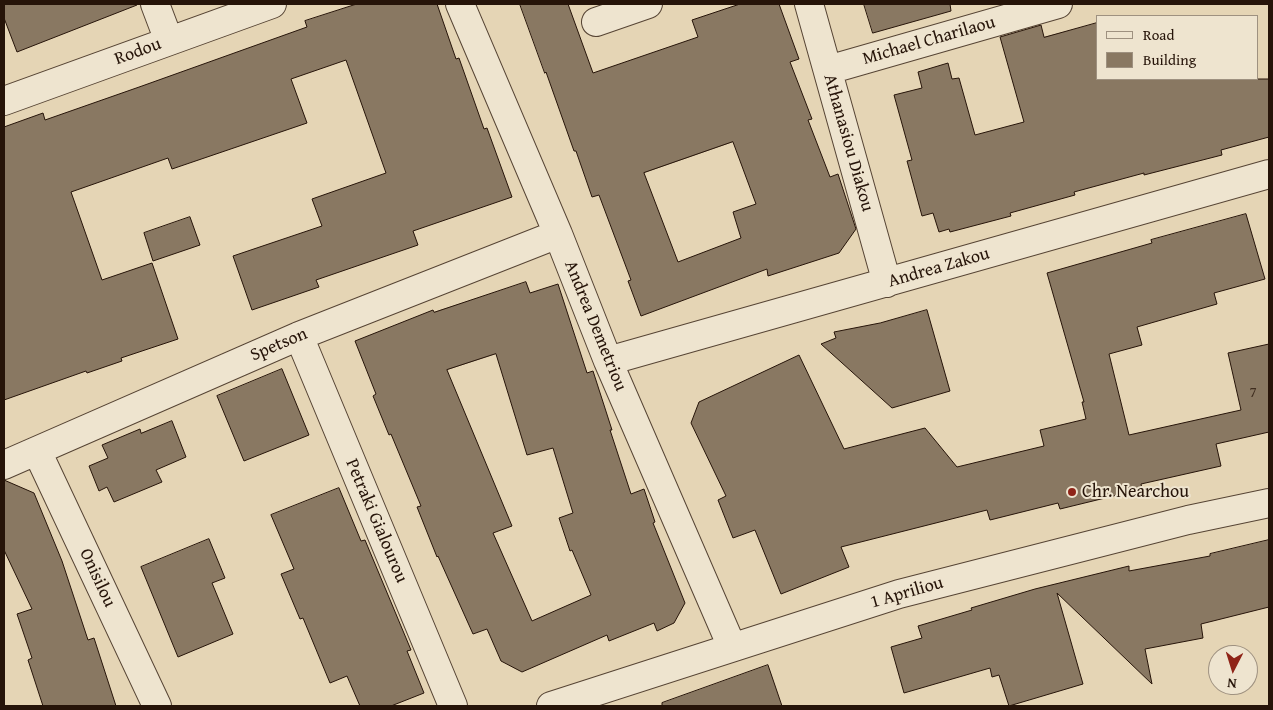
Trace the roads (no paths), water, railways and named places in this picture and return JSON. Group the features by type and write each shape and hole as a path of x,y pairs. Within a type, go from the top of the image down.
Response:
{"street":[{"path":"155,4 169,41"},
{"name":"Rodou","path":"4,101 272,4"},
{"name":"Andrea Demetriou","path":"460,4 558,234 608,361 732,647"},
{"path":"596,22 648,4"},
{"name":"Athanasiou Diakou","path":"809,4 888,283"},
{"name":"Michael Charilaou","path":"828,70 1058,4"},
{"name":"Andrea Zakou","path":"608,361 1269,174"},
{"name":"Spetson","path":"4,465 299,336 558,234"},
{"name":"Petraki Gialourou","path":"299,336 453,706"},
{"name":"Onisilou","path":"37,451 157,706"},
{"name":"1 Apriliou","path":"551,706 899,594 1188,520 1269,503"}],"place":[{"name":"Chr. Nearchou","path":"1072,492"}]}
